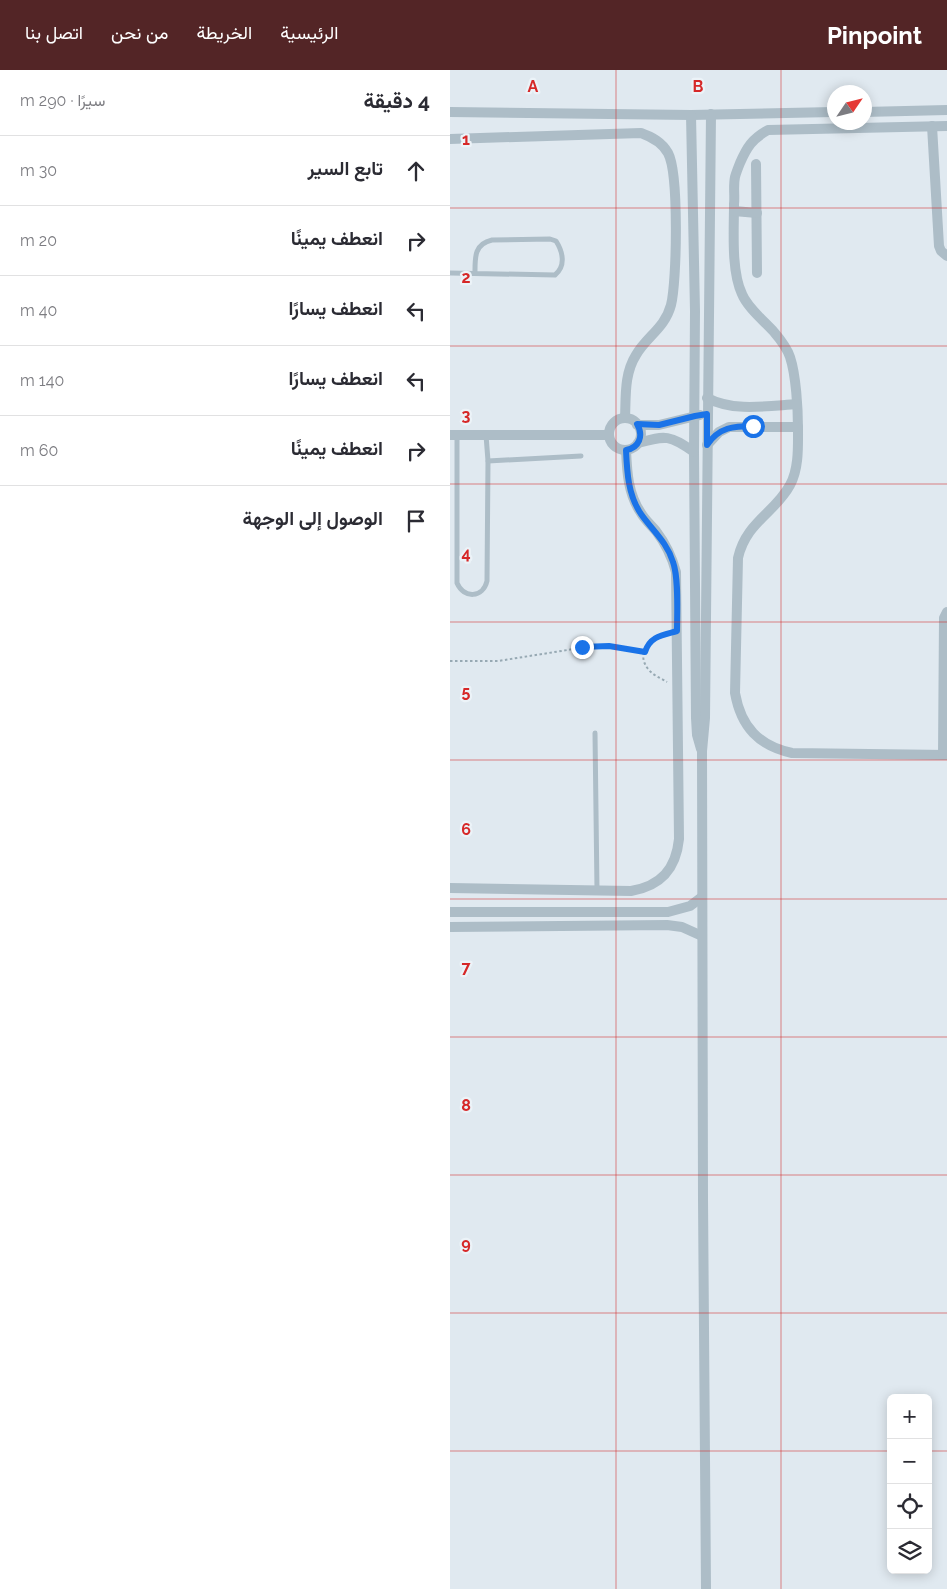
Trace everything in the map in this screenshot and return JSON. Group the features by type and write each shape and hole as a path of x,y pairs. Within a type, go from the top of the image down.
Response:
{"street":[{"path":"872,112 947,110"},
{"path":"450,112 691,115 827,112"},
{"path":"706,1589 702,751 705,718 711,114"},
{"path":"691,115 695,312 696,718 697,735 702,751"},
{"path":"932,126 939,246 941,251 947,256"},
{"path":"947,126 768,130 752,142 738,168 735,177 735,269 740,289 746,301 786,348 792,366 798,427 796,462 790,485 780,499 748,534 743,542 738,558 735,693 741,715 753,733 762,741 771,747 792,753 945,755 944,618 947,612"},
{"path":"450,139 641,134 657,140 668,153 671,161 675,197 675,267 671,306 657,331 636,354 630,367 626,382 625,418"},
{"path":"756,164 757,273"},
{"path":"734,211 757,213"},
{"path":"707,398 732,406 796,404"},
{"path":"637,424 659,425 707,414"},
{"path":"638,443 641,434 634,421 625,418 615,422 609,435 616,448 631,449 638,443 665,437 678,442 694,452"},
{"path":"707,445 719,432 729,427 798,427"},
{"path":"453,435 609,435"},
{"path":"450,888 631,891 652,885 662,878 675,860 679,838 676,584 673,562 662,540 641,514 636,503 628,477 626,450"},
{"path":"450,912 668,912 690,906 702,897"},
{"path":"450,926 674,926 689,929 702,936"}],"lane":[{"path":"450,273 555,274 560,270 562,262 561,249 556,240 550,239 492,240 484,242 475,257 475,273"},
{"path":"453,435 457,583 464,593 471,595 476,595 484,590 487,581 488,461 486,435"},
{"path":"488,461 581,456"},
{"path":"594,732 597,890"}],"path":[{"path":"677,631 654,638 648,644 644,658 648,669 678,687"},
{"path":"450,660 498,661 600,645 618,646 645,652"}],"route":[{"path":"582,647 618,646 645,652 648,644 657,636 677,631 676,572 673,562 657,532 641,514 631,492 628,477 626,450 635,447 641,439 640,429 637,424 659,425 707,414 707,445 714,436 724,429 735,426 753,426"}]}
